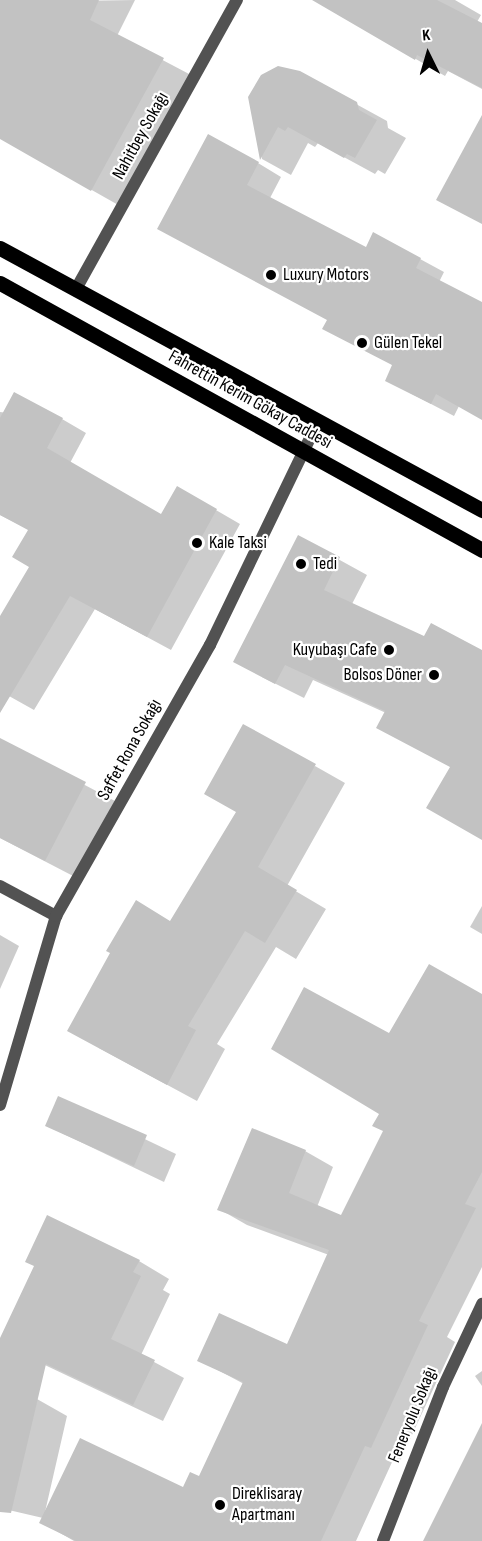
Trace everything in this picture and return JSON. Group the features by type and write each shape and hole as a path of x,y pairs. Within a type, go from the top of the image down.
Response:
{"main road":[{"name":"Fahrettin Kerim Gökay Caddesi","path":"0,248 482,510"},
{"name":"Fahrettin Kerim Gökay Caddesi","path":"0,283 482,550"}],"street":[{"name":"Nahitbey Sokağı","path":"76,289 237,0"},
{"name":"Saffet Rona Sokağı","path":"0,1105 56,916 210,645 318,422"},
{"path":"0,886 56,916"},
{"name":"Feneryolu Sokağı","path":"383,1541 443,1387 482,1304"}],"building":[{"path":"0,0 99,0 90,20 164,58 91,191 0,139"},
{"path":"312,0 437,0 482,23 482,88 417,55 415,60"},
{"path":"278,66 300,71 357,102 359,110 377,120 355,158 347,154 344,158 288,127 285,131 278,127 260,160 248,97 261,75"},
{"path":"482,115 482,224 436,200"},
{"path":"208,134 259,162 247,185 366,247 373,232 421,258 416,268 482,302 482,420 436,394 431,404 385,381 392,365 322,329 327,320 157,229"},
{"path":"14,392 63,418 47,448 161,514 177,486 217,509 147,637 70,596 0,713 0,616 29,567 12,557 28,530 0,515 0,418"},
{"path":"298,535 340,557 324,590 424,636 431,623 482,650 482,840 426,808 450,767 376,728 385,711 285,665 275,684 233,662"},
{"path":"243,724 316,764 258,867 297,890 265,943 245,931 188,1026 196,1030 167,1085 67,1031 110,953 106,951 136,900 170,921 236,812 204,794"},
{"path":"0,738 86,782 45,861 0,838"},
{"path":"429,964 482,994 482,1172 465,1204 476,1208 419,1321 428,1325 371,1448 365,1446 321,1541 76,1541 39,1523 80,1438 183,1487 190,1472 199,1476 243,1382 197,1361 219,1313 287,1344 329,1250 217,1210 252,1128 306,1150 289,1193 341,1215 383,1131 372,1126 379,1114 271,1049 304,987 389,1033"},
{"path":"58,1096 147,1135 134,1166 45,1126"},
{"path":"47,1215 140,1260 133,1272 141,1276 111,1339 155,1360 133,1405 46,1364 11,1513 0,1512 0,1338 34,1266 25,1262"},
{"path":"482,1423 482,1541 423,1541"}],"place":[{"name":"Luxury Motors","path":"271,275"},
{"name":"Gülen Tekel","path":"362,343"},
{"name":"Kale Taksi","path":"197,543"},
{"name":"Tedi","path":"301,564"},
{"name":"Kuyubaşı Cafe","path":"389,650"},
{"name":"Bolsos Döner","path":"434,675"},
{"name":"Direklisaray Apartmanı","path":"220,1505"}]}
